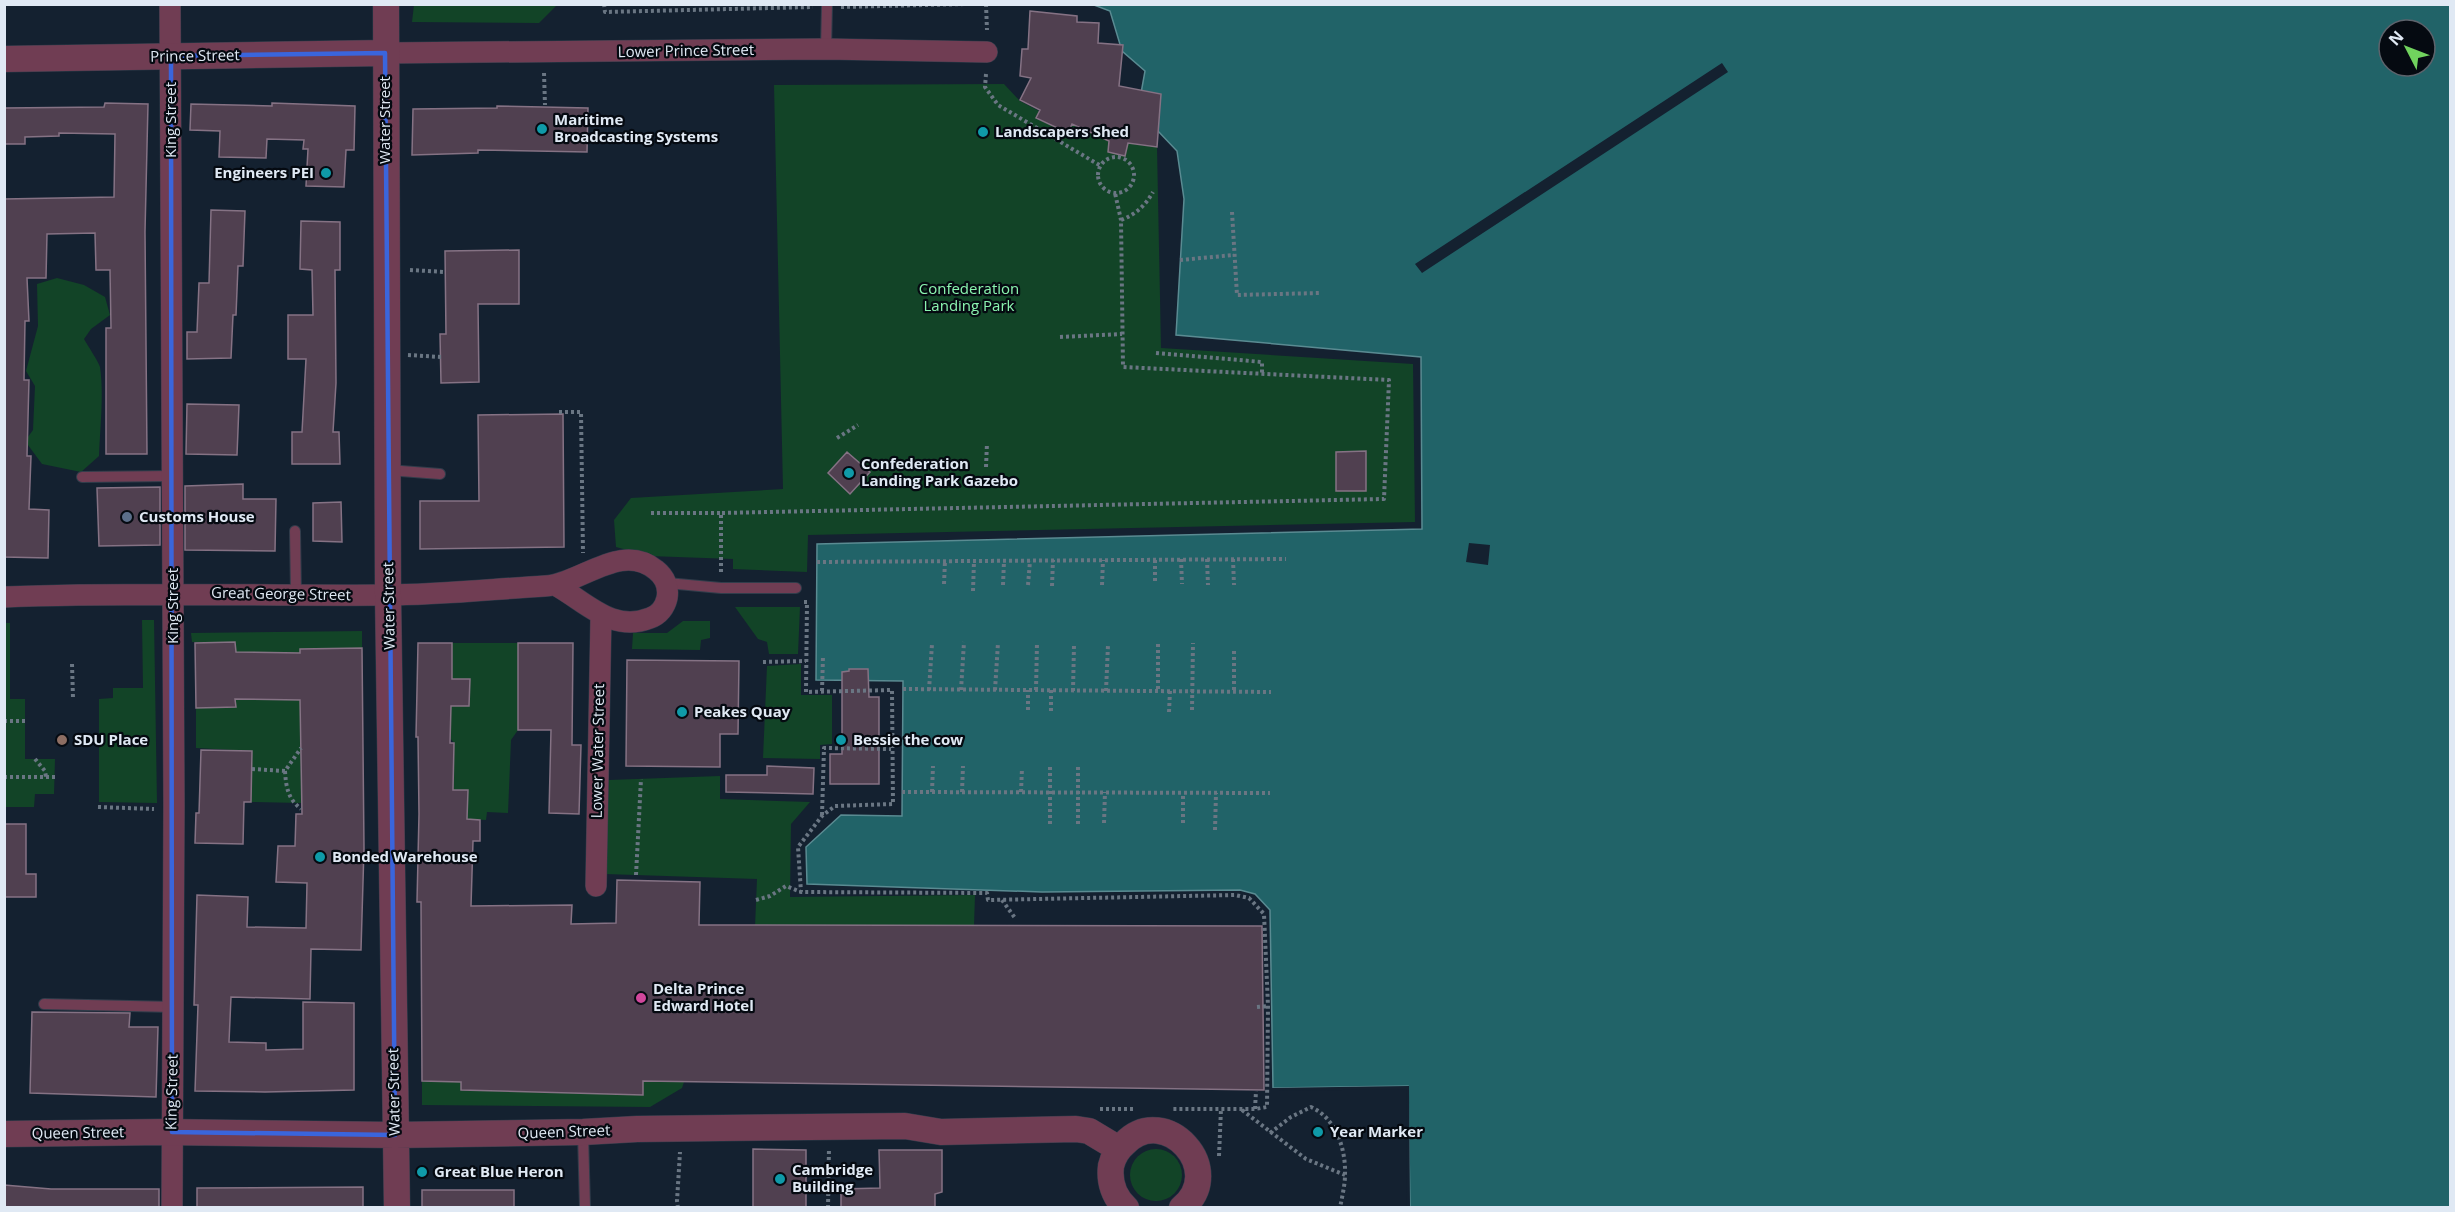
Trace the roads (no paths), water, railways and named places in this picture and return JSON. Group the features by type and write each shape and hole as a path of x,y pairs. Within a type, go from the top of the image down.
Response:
{"street":[{"name":"King Street","path":"170,4 174,1007 172,1208"},
{"name":"Water Street","path":"386,4 388,595 397,1208"},
{"name":"Lower Prince Street","path":"385,53 826,49 987,52"},
{"name":"Prince Street","path":"4,59 385,53"},
{"name":"Great George Street","path":"4,597 172,593 388,595 557,586 608,564 629,560 640,561 660,573 667,584"},
{"path":"557,586 584,601 601,616 630,623 657,616 663,609 667,598 667,584"},
{"name":"Lower Water Street","path":"596,886 601,616"},
{"name":"Queen Street","path":"4,1134 172,1132 395,1135 796,1126 905,1126 941,1132 1077,1129 1089,1131 1119,1149"},
{"path":"1126,1208 1113,1190 1110,1176 1112,1162 1119,1149 1129,1139 1149,1131 1170,1134 1183,1141 1192,1152 1197,1165 1197,1180 1193,1194 1182,1208"}],"lane":[{"path":"826,49 827,6"},
{"path":"387,470 440,474"},
{"path":"82,477 172,476"},
{"path":"295,531 296,594"},
{"path":"667,584 721,588 796,588"},
{"path":"44,1004 174,1007"},
{"path":"583,1132 585,1208"}],"place":[{"name":"Maritime Broadcasting Systems","path":"542,129"},
{"name":"Landscapers Shed","path":"983,132"},
{"name":"Engineers PEI","path":"326,173"},
{"name":"Confederation Landing Park Gazebo","path":"849,473"},
{"name":"Customs House","path":"127,517"},
{"name":"Peakes Quay","path":"682,712"},
{"name":"SDU Place","path":"62,740"},
{"name":"Bessie the cow","path":"841,740"},
{"name":"Bonded Warehouse","path":"320,857"},
{"name":"Delta Prince Edward Hotel","path":"641,998"},
{"name":"Year Marker","path":"1318,1132"},
{"name":"Great Blue Heron","path":"422,1172"},
{"name":"Cambridge Building","path":"780,1179"}],"park label":[{"name":"Confederation Landing Park","path":"969,298"}]}
